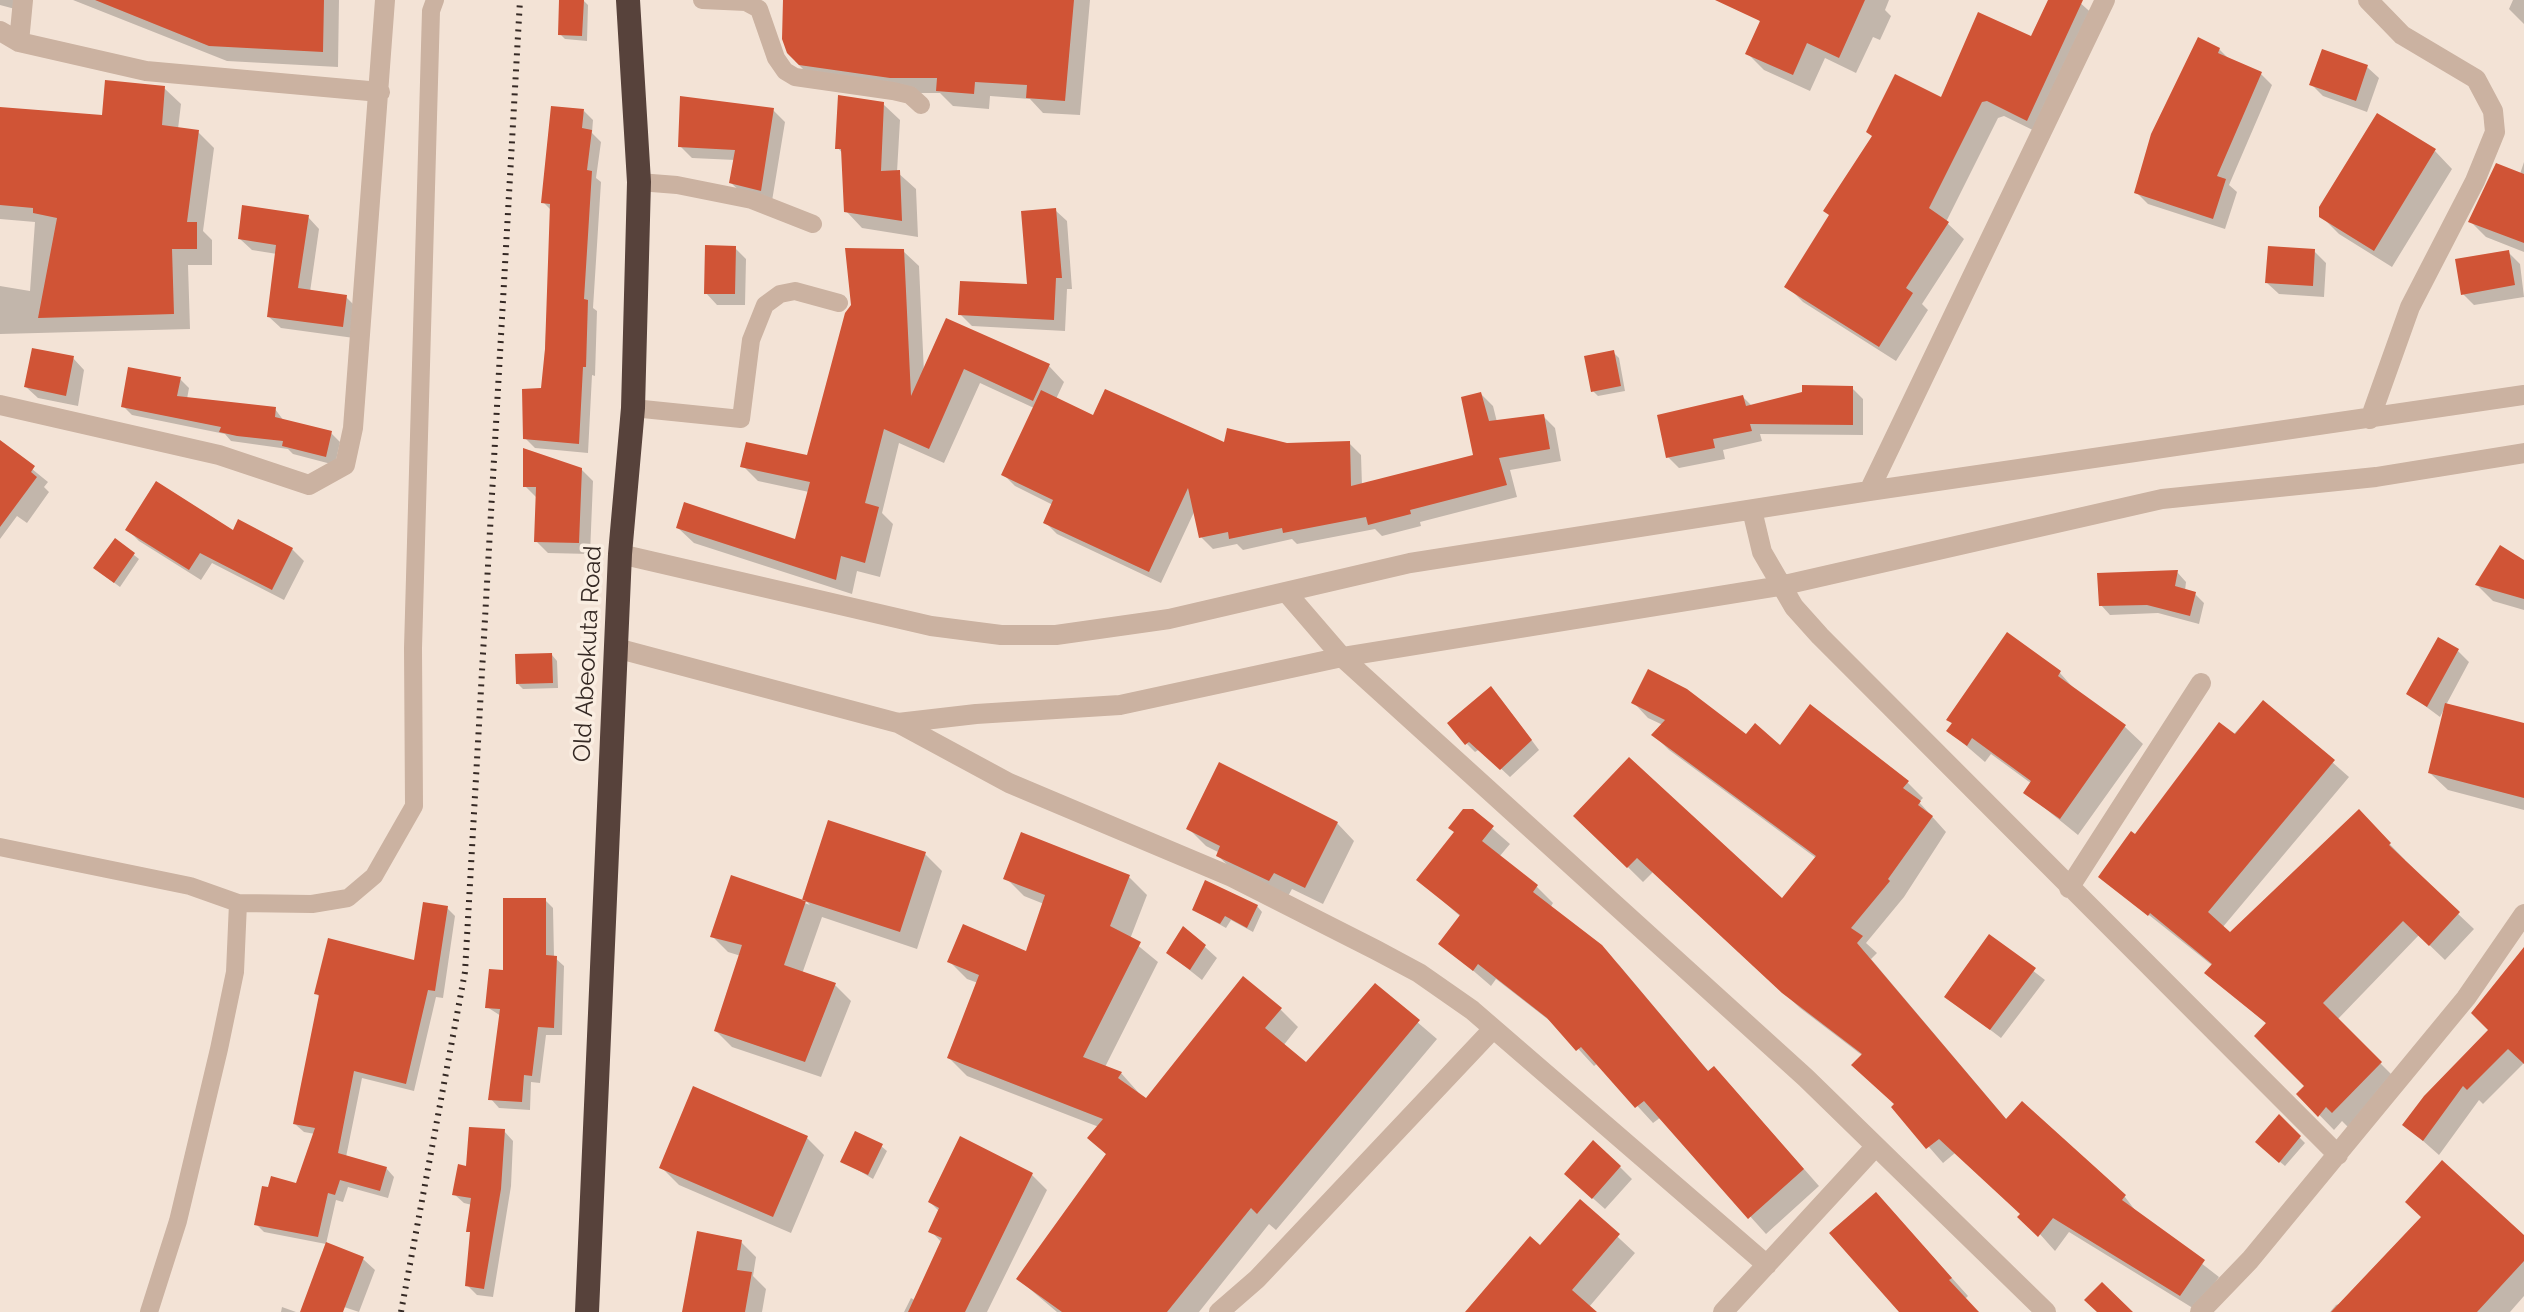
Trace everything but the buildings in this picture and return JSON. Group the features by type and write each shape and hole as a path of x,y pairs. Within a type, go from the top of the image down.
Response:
{"highway":[{"name":"Old Abeokuta Road","path":"587,1312 620,554 633,408 639,182 628,0"}],"street":[{"path":"19,42 23,0"},
{"path":"0,405 219,455 309,485 345,465 353,428 385,0"},
{"path":"1869,491 2105,0"},
{"path":"2368,0 2402,35 2476,79 2493,111 2495,132 2475,181 2410,307 2370,419"},
{"path":"0,31 19,42 146,71 380,92"},
{"path":"620,554 931,626 1001,635 1056,635 1169,619 1410,563 1869,491 2524,395"},
{"path":"898,723 976,714 1120,705 1342,657 1780,586 2162,499 2376,477 2524,453"},
{"path":"1752,510 1762,552 1780,586 1820,636 2338,1155"},
{"path":"1286,592 1342,657 1806,1078 2046,1312"},
{"path":"616,648 898,723 1009,783 1232,877 1419,973 1493,1029 1767,1265"},
{"path":"2069,888 2201,683"},
{"path":"2200,1312 2250,1260 2466,998 2524,914"},
{"path":"1219,1312 1257,1279 1493,1029"},
{"path":"1723,1312 1876,1146"}],"lane":[{"path":"0,847 190,886 238,903 312,904 348,898 374,876 414,806 413,632 431,11 435,0"},
{"path":"702,0 746,2 759,9 776,58 785,71 795,77 893,91 910,95 921,105"},
{"path":"639,182 677,185 752,200 813,224"},
{"path":"633,408 741,419 751,340 765,305 780,294 795,291 839,303"},
{"path":"149,1312 178,1221 219,1049 235,972 238,903"}],"railway":[{"path":"401,1312 465,972 520,0"}]}
